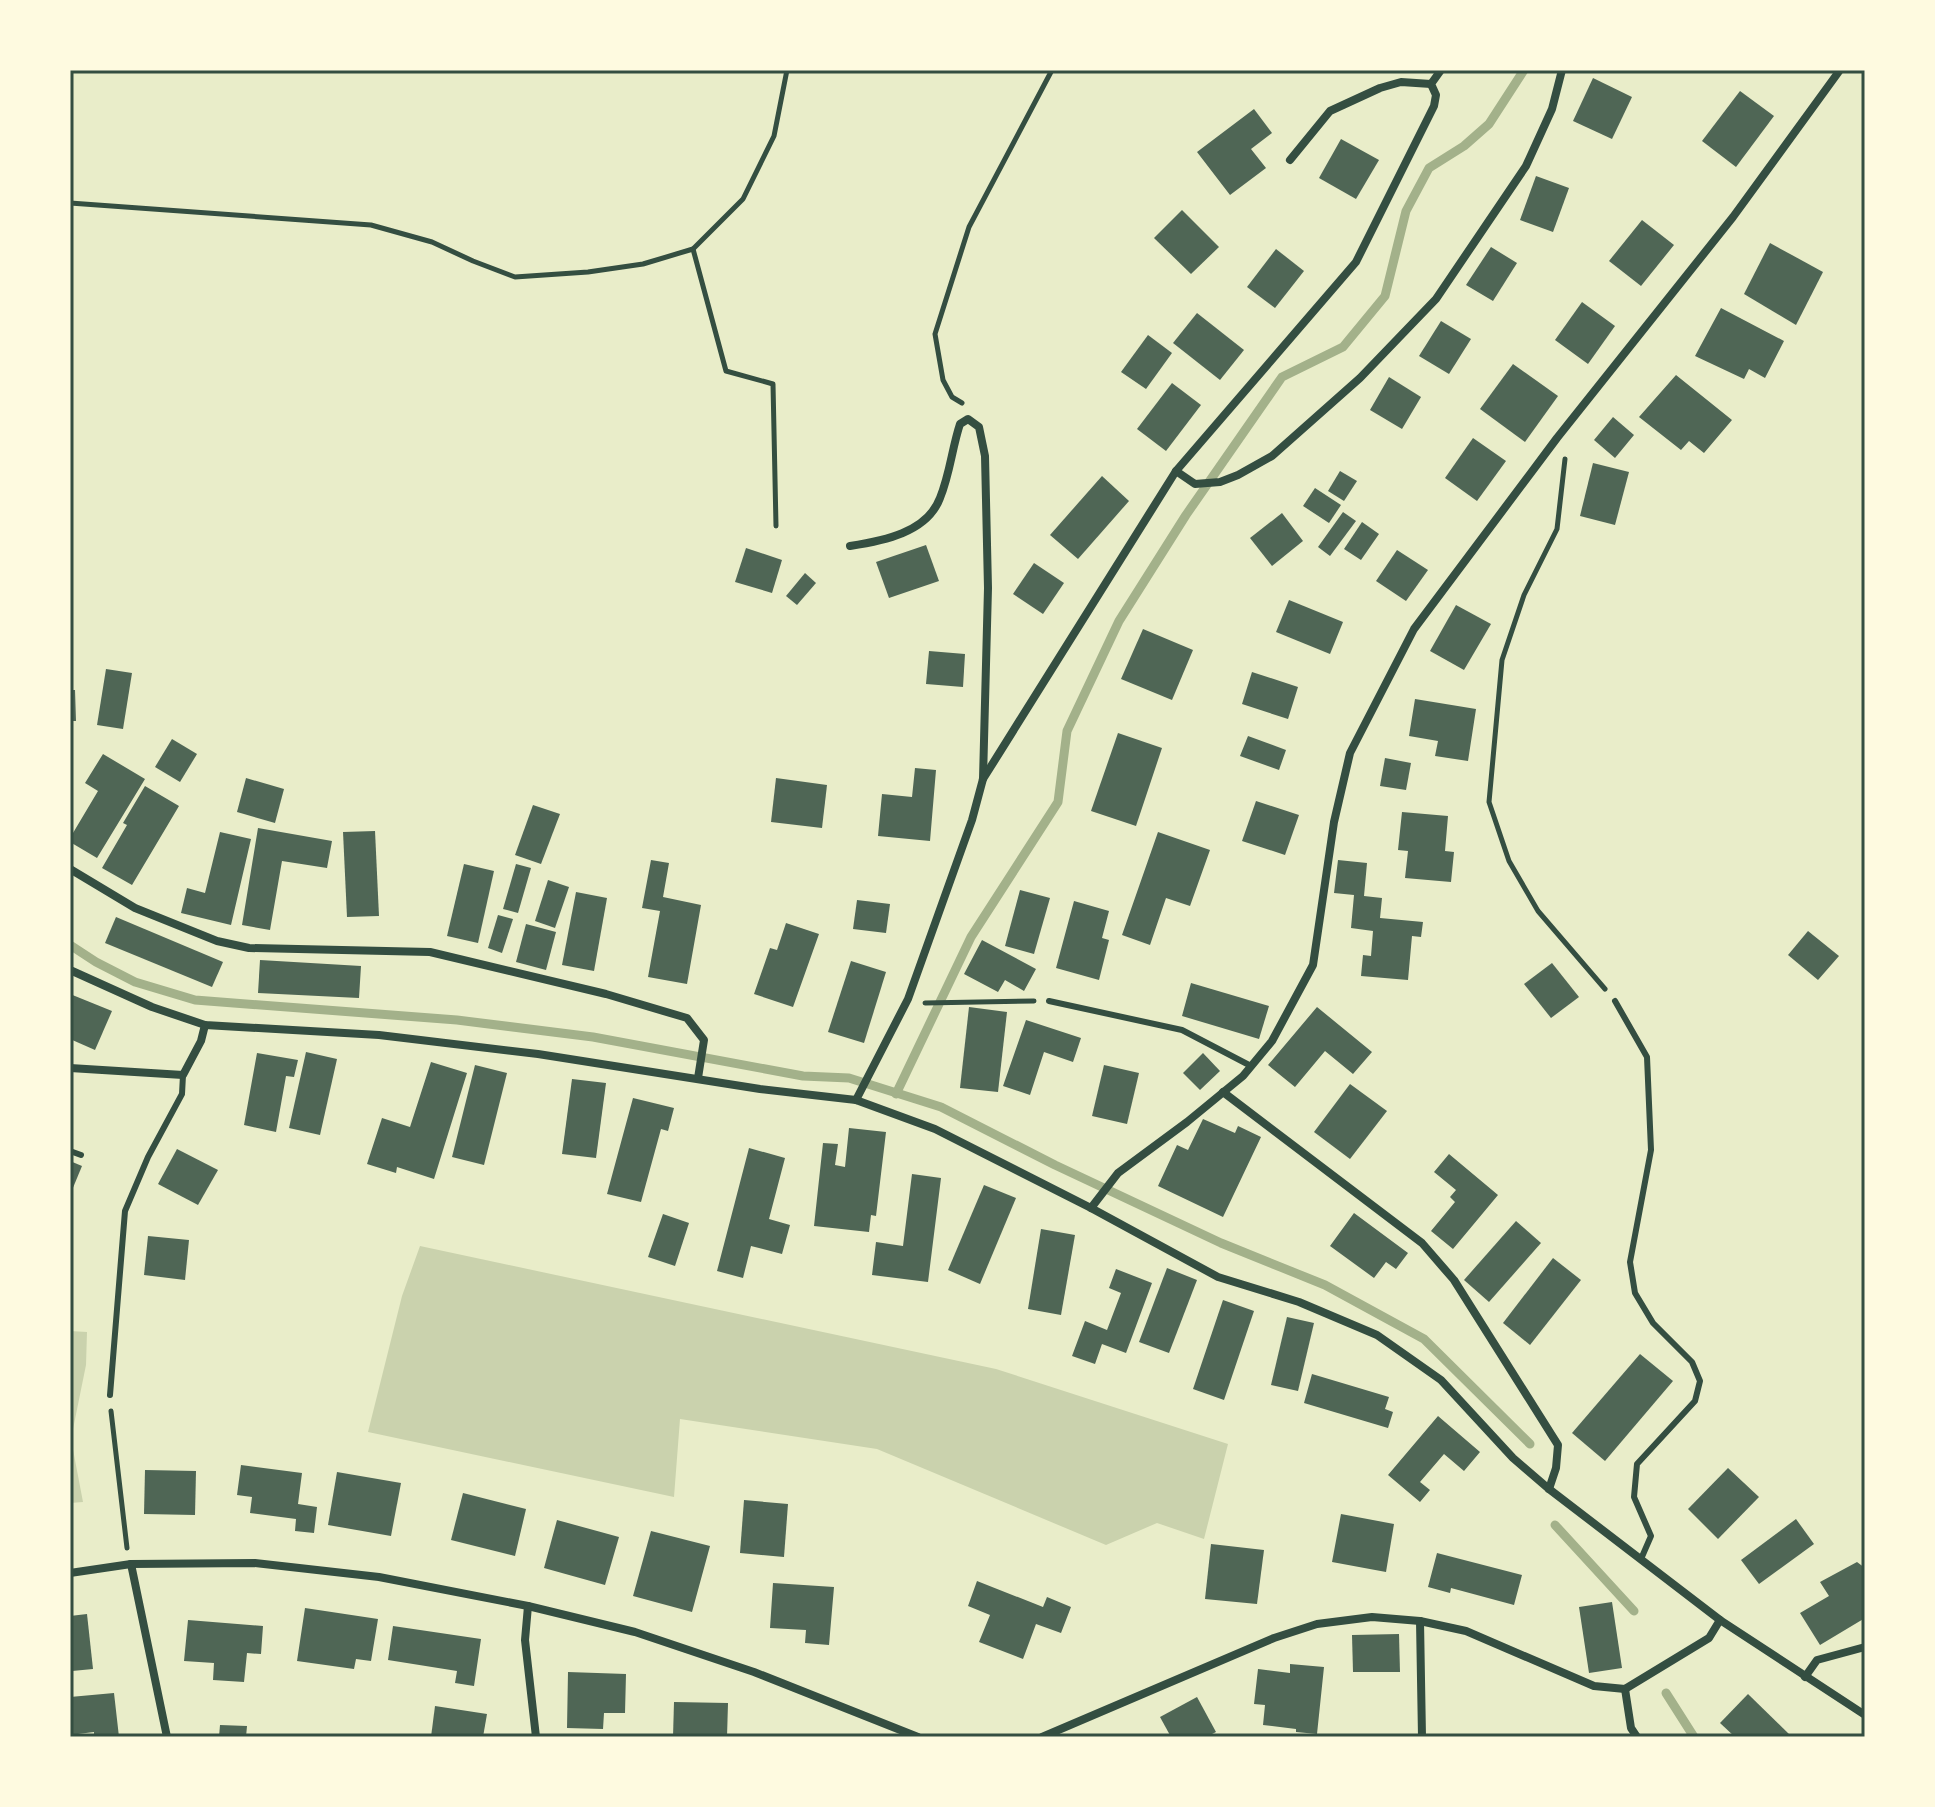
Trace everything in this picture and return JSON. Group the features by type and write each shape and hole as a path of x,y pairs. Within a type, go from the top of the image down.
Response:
{"street":[{"path":"1431,84 1441,70"},
{"path":"1176,471 1195,484 1220,482 1238,475 1272,456 1360,378 1436,299 1526,166 1552,109 1562,70"},
{"path":"1091,1208 1118,1173 1223,1092 1272,1041 1313,965 1334,822 1350,753 1414,629 1557,438 1733,217 1840,70"},
{"path":"1290,160 1330,111 1401,82 1431,84"},
{"path":"983,779 1176,471 1356,262 1434,106 1436,95 1431,84"},
{"path":"850,546 901,535 929,514 939,502 960,424 968,419 979,427 985,456 988,588 983,779 972,820 908,999 858,1095"},
{"path":"70,884 73,872 135,908 217,941 249,948 430,952 606,994 687,1018 704,1040 698,1078"},
{"path":"70,970 128,997 205,1025 379,1035 538,1054 698,1078 858,1095 935,1129 1218,1277 1299,1302 1377,1335 1441,1380 1513,1458 1549,1489 1720,1620 1865,1715"},
{"path":"70,1068 183,1075 201,1041 205,1025"},
{"path":"1223,1092 1422,1243 1454,1280 1558,1445 1556,1468 1549,1489"},
{"path":"70,1573 131,1564 255,1563 379,1577 528,1606 635,1632 739,1667 918,1737"},
{"path":"131,1564 167,1737"},
{"path":"528,1606 525,1640 536,1737"},
{"path":"1042,1737 1274,1638 1317,1624 1372,1617 1420,1621 1466,1631 1594,1686 1625,1689 1709,1638 1720,1620"},
{"path":"1420,1621 1422,1737"},
{"path":"1805,1677 1817,1660 1865,1647"},
{"path":"1625,1689 1631,1728 1637,1737"}],"lane":[{"path":"1049,1001 1182,1030 1251,1066"},
{"path":"1615,1001 1647,1057 1651,1150 1630,1262 1635,1293 1653,1323 1692,1362 1700,1381 1695,1401 1637,1464 1634,1497 1651,1536 1641,1559"},
{"path":"110,1395 125,1211 148,1157 182,1094 183,1075"},
{"path":"70,1151 81,1155"}],"path":[{"path":"70,203 371,225 432,242 515,277 588,272 643,264 693,249 743,199 774,136 787,70"},
{"path":"968,419 964,405 952,397 943,380 935,334 969,227 1052,70"},
{"path":"693,249 726,371 773,384 776,526"},
{"path":"1557,438 1566,448 1557,529 1524,595 1502,660 1489,802 1509,861 1538,911 1615,1001"},
{"path":"931,1004 1049,1001"},
{"path":"110,1395 124,1537 131,1564"}],"green space":[{"path":"420,1246 996,1369 1228,1444 1204,1539 1157,1523 1106,1545 877,1449 680,1419 674,1497 368,1432 402,1296"},
{"path":"70,1331 87,1332 86,1365 71,1439 83,1502 70,1503"}],"building":[{"path":"1593,78 1632,97 1612,139 1573,121"},
{"path":"1740,91 1774,116 1736,167 1702,141"},
{"path":"1254,109 1272,133 1251,149 1266,168 1230,195 1197,152"},
{"path":"1341,139 1379,160 1356,199 1319,178"},
{"path":"1536,176 1569,188 1553,232 1520,220"},
{"path":"1182,210 1219,247 1191,274 1154,238"},
{"path":"1642,220 1674,245 1641,286 1609,261"},
{"path":"1770,243 1823,272 1796,325 1744,294"},
{"path":"1491,247 1517,263 1493,301 1466,285"},
{"path":"1276,249 1304,271 1275,308 1247,287"},
{"path":"1582,302 1615,326 1588,364 1555,340"},
{"path":"1721,308 1784,341 1765,378 1749,369 1744,379 1695,356"},
{"path":"1197,313 1244,350 1220,380 1173,343"},
{"path":"1441,321 1471,339 1449,374 1419,356"},
{"path":"1148,335 1172,353 1146,389 1121,372"},
{"path":"1513,364 1558,396 1525,442 1480,409"},
{"path":"1676,375 1732,420 1704,453 1689,441 1681,450 1639,417"},
{"path":"1389,377 1421,397 1402,429 1370,410"},
{"path":"1172,383 1201,405 1166,451 1137,429"},
{"path":"1613,417 1634,435 1615,458 1594,440"},
{"path":"1473,438 1506,461 1477,501 1445,478"},
{"path":"1593,463 1629,472 1615,525 1580,516"},
{"path":"1340,471 1357,481 1344,501 1328,491"},
{"path":"1102,476 1129,501 1078,559 1050,535"},
{"path":"1315,488 1341,505 1329,523 1303,506"},
{"path":"1343,512 1356,521 1330,556 1318,547"},
{"path":"1282,513 1303,541 1272,566 1250,538"},
{"path":"1362,522 1379,534 1361,560 1344,549"},
{"path":"926,545 939,581 889,598 876,562"},
{"path":"746,548 782,560 772,593 735,582"},
{"path":"1397,550 1428,570 1406,601 1376,581"},
{"path":"1034,563 1064,583 1043,614 1013,594"},
{"path":"805,573 816,583 797,605 786,596"},
{"path":"1289,600 1343,622 1330,654 1276,632"},
{"path":"1456,605 1491,624 1464,670 1430,651"},
{"path":"1143,629 1193,650 1172,700 1121,679"},
{"path":"929,651 965,654 963,687 926,684"},
{"path":"106,669 132,673 123,729 97,725"},
{"path":"1252,672 1298,687 1288,719 1242,704"},
{"path":"70,690 75,690 76,721 70,721"},
{"path":"1415,699 1476,709 1468,761 1435,756 1438,741 1409,736"},
{"path":"1118,733 1162,748 1136,826 1091,811"},
{"path":"1248,736 1286,750 1279,770 1240,756"},
{"path":"172,739 197,754 180,782 155,767"},
{"path":"103,754 145,779 97,858 70,842 70,838 98,791 85,783"},
{"path":"1385,758 1411,763 1406,790 1380,786"},
{"path":"915,768 936,770 930,841 878,836 882,794 912,797"},
{"path":"246,778 284,789 275,823 237,812"},
{"path":"776,778 827,785 822,828 771,822"},
{"path":"145,786 179,806 132,885 102,868"},
{"path":"1256,801 1299,815 1285,855 1242,841"},
{"path":"533,805 560,814 541,864 515,855"},
{"path":"1402,812 1448,816 1445,851 1454,852 1451,882 1405,878 1408,851 1398,850"},
{"path":"258,828 332,841 327,868 282,861 270,930 242,925"},
{"path":"375,831 379,916 347,917 343,832"},
{"path":"220,832 251,839 231,925 181,913 187,888 205,893"},
{"path":"1158,832 1210,850 1190,906 1166,898 1150,945 1122,935"},
{"path":"651,860 669,863 663,897 701,905 687,984 648,977 660,911 642,908"},
{"path":"1338,860 1367,863 1364,896 1382,898 1380,918 1423,922 1421,937 1412,936 1408,980 1361,976 1363,955 1371,956 1373,931 1351,928 1354,895 1334,893"},
{"path":"464,864 494,871 478,943 447,936"},
{"path":"516,864 531,868 518,913 503,909"},
{"path":"548,880 569,887 555,928 535,921"},
{"path":"1020,890 1050,898 1034,954 1005,946"},
{"path":"576,892 607,898 594,971 562,965"},
{"path":"857,900 890,904 886,933 853,929"},
{"path":"1074,901 1109,911 1102,938 1109,940 1099,980 1056,968"},
{"path":"498,915 513,919 502,953 488,948"},
{"path":"116,917 223,962 212,987 105,943"},
{"path":"786,923 819,934 793,1007 754,994 770,948 777,950"},
{"path":"526,924 556,932 546,970 516,962"},
{"path":"1808,931 1839,956 1818,980 1788,955"},
{"path":"982,940 1036,969 1024,991 1005,980 998,992 964,974"},
{"path":"260,960 361,966 359,998 258,993"},
{"path":"851,961 886,972 864,1043 828,1032"},
{"path":"1552,963 1579,997 1551,1018 1524,984"},
{"path":"1191,983 1269,1006 1259,1039 1182,1016"},
{"path":"70,994 112,1011 95,1050 70,1039"},
{"path":"969,1007 1007,1012 998,1092 960,1088"},
{"path":"1317,1007 1372,1052 1353,1074 1325,1051 1295,1087 1268,1065"},
{"path":"1026,1020 1081,1038 1073,1062 1044,1052 1030,1095 1003,1086"},
{"path":"306,1052 337,1059 320,1135 289,1128"},
{"path":"257,1053 298,1060 294,1077 286,1076 276,1132 244,1125"},
{"path":"1203,1053 1220,1071 1200,1090 1183,1073"},
{"path":"431,1062 467,1073 434,1179 397,1167 396,1173 367,1164 382,1118 410,1127"},
{"path":"475,1065 507,1073 484,1165 452,1157"},
{"path":"1104,1065 1139,1073 1127,1124 1092,1116"},
{"path":"572,1079 606,1083 596,1158 562,1154"},
{"path":"1350,1084 1387,1111 1350,1159 1314,1132"},
{"path":"633,1098 674,1108 668,1131 661,1129 641,1202 607,1194"},
{"path":"1203,1119 1235,1133 1238,1126 1261,1137 1223,1217 1158,1186 1177,1145 1188,1150"},
{"path":"849,1128 886,1132 876,1216 871,1215 869,1232 814,1226 823,1143 838,1144 835,1165 845,1167"},
{"path":"749,1148 785,1158 769,1219 790,1225 782,1254 751,1246 743,1278 717,1271"},
{"path":"177,1149 218,1170 198,1205 158,1184"},
{"path":"1449,1154 1498,1195 1453,1249 1431,1231 1455,1202 1450,1197 1456,1190 1434,1172"},
{"path":"70,1161 82,1166 70,1195"},
{"path":"912,1174 941,1178 928,1282 872,1275 876,1242 903,1246"},
{"path":"984,1185 1016,1198 980,1284 948,1270"},
{"path":"1354,1213 1408,1253 1396,1269 1386,1262 1374,1278 1330,1246"},
{"path":"663,1214 689,1223 675,1266 648,1257"},
{"path":"1516,1221 1541,1243 1489,1302 1464,1280"},
{"path":"1041,1229 1075,1235 1061,1315 1028,1309"},
{"path":"148,1236 189,1240 185,1280 144,1275"},
{"path":"1553,1258 1581,1280 1530,1345 1503,1323"},
{"path":"1167,1268 1197,1280 1169,1353 1139,1342"},
{"path":"1116,1269 1152,1283 1126,1353 1102,1344 1095,1364 1072,1356 1085,1321 1107,1330 1121,1293 1109,1288"},
{"path":"1223,1300 1254,1311 1224,1400 1193,1389"},
{"path":"1287,1317 1314,1323 1298,1391 1271,1385"},
{"path":"1640,1354 1673,1381 1605,1461 1572,1433"},
{"path":"1312,1374 1389,1397 1385,1409 1393,1412 1388,1428 1304,1403"},
{"path":"1438,1416 1480,1452 1464,1471 1444,1454 1420,1482 1430,1490 1420,1502 1388,1475"},
{"path":"241,1465 302,1473 298,1504 317,1507 314,1533 295,1531 296,1519 250,1513 252,1497 237,1495"},
{"path":"1728,1468 1759,1497 1718,1539 1688,1509"},
{"path":"145,1470 196,1471 195,1515 144,1514"},
{"path":"337,1472 401,1483 391,1536 328,1525"},
{"path":"463,1493 526,1509 515,1556 451,1540"},
{"path":"744,1500 788,1504 784,1557 740,1553"},
{"path":"1341,1514 1394,1524 1386,1572 1332,1562"},
{"path":"1796,1519 1814,1544 1759,1584 1741,1560"},
{"path":"557,1520 619,1537 605,1585 544,1568"},
{"path":"651,1531 710,1546 692,1612 633,1596"},
{"path":"1211,1544 1264,1550 1257,1604 1205,1599"},
{"path":"1437,1553 1522,1575 1514,1605 1451,1588 1450,1593 1428,1587"},
{"path":"1857,1562 1865,1568 1865,1618 1820,1645 1800,1613 1829,1596 1820,1582"},
{"path":"977,1581 1043,1607 1047,1597 1071,1607 1061,1633 1036,1624 1023,1659 979,1642 990,1615 968,1606"},
{"path":"773,1583 834,1587 829,1645 805,1643 806,1630 770,1628"},
{"path":"1612,1602 1622,1668 1589,1673 1579,1607"},
{"path":"305,1608 378,1619 371,1661 356,1659 354,1669 297,1661"},
{"path":"87,1614 93,1669 72,1671 70,1616"},
{"path":"188,1620 263,1626 261,1654 247,1653 244,1682 213,1680 214,1663 184,1661"},
{"path":"393,1626 481,1639 474,1686 455,1683 457,1671 388,1660"},
{"path":"1399,1634 1400,1672 1353,1672 1352,1635"},
{"path":"1290,1664 1324,1667 1317,1734 1263,1725 1265,1705 1254,1704 1258,1669 1290,1673"},
{"path":"568,1672 626,1674 625,1713 604,1713 603,1729 567,1728"},
{"path":"114,1693 119,1737 94,1737 94,1732 70,1735 70,1697"},
{"path":"1748,1694 1792,1737 1735,1737 1720,1723"},
{"path":"1197,1697 1216,1732 1206,1737 1171,1737 1160,1717"},
{"path":"674,1702 728,1703 727,1737 673,1737"},
{"path":"435,1706 487,1714 483,1737 431,1737"},
{"path":"220,1725 247,1726 246,1737 219,1737"}],"waterway":[{"path":"896,1094 971,937 1058,802 1067,731 1119,621 1186,515 1282,377 1343,347 1385,296 1406,211 1429,168 1464,146 1489,124 1524,70"},
{"path":"70,945 135,982 195,1000 457,1020 593,1037 803,1076 849,1078 941,1107 1221,1243 1325,1285 1424,1339 1530,1444"},
{"path":"1555,1525 1634,1611"},
{"path":"1666,1693 1694,1737"}]}
